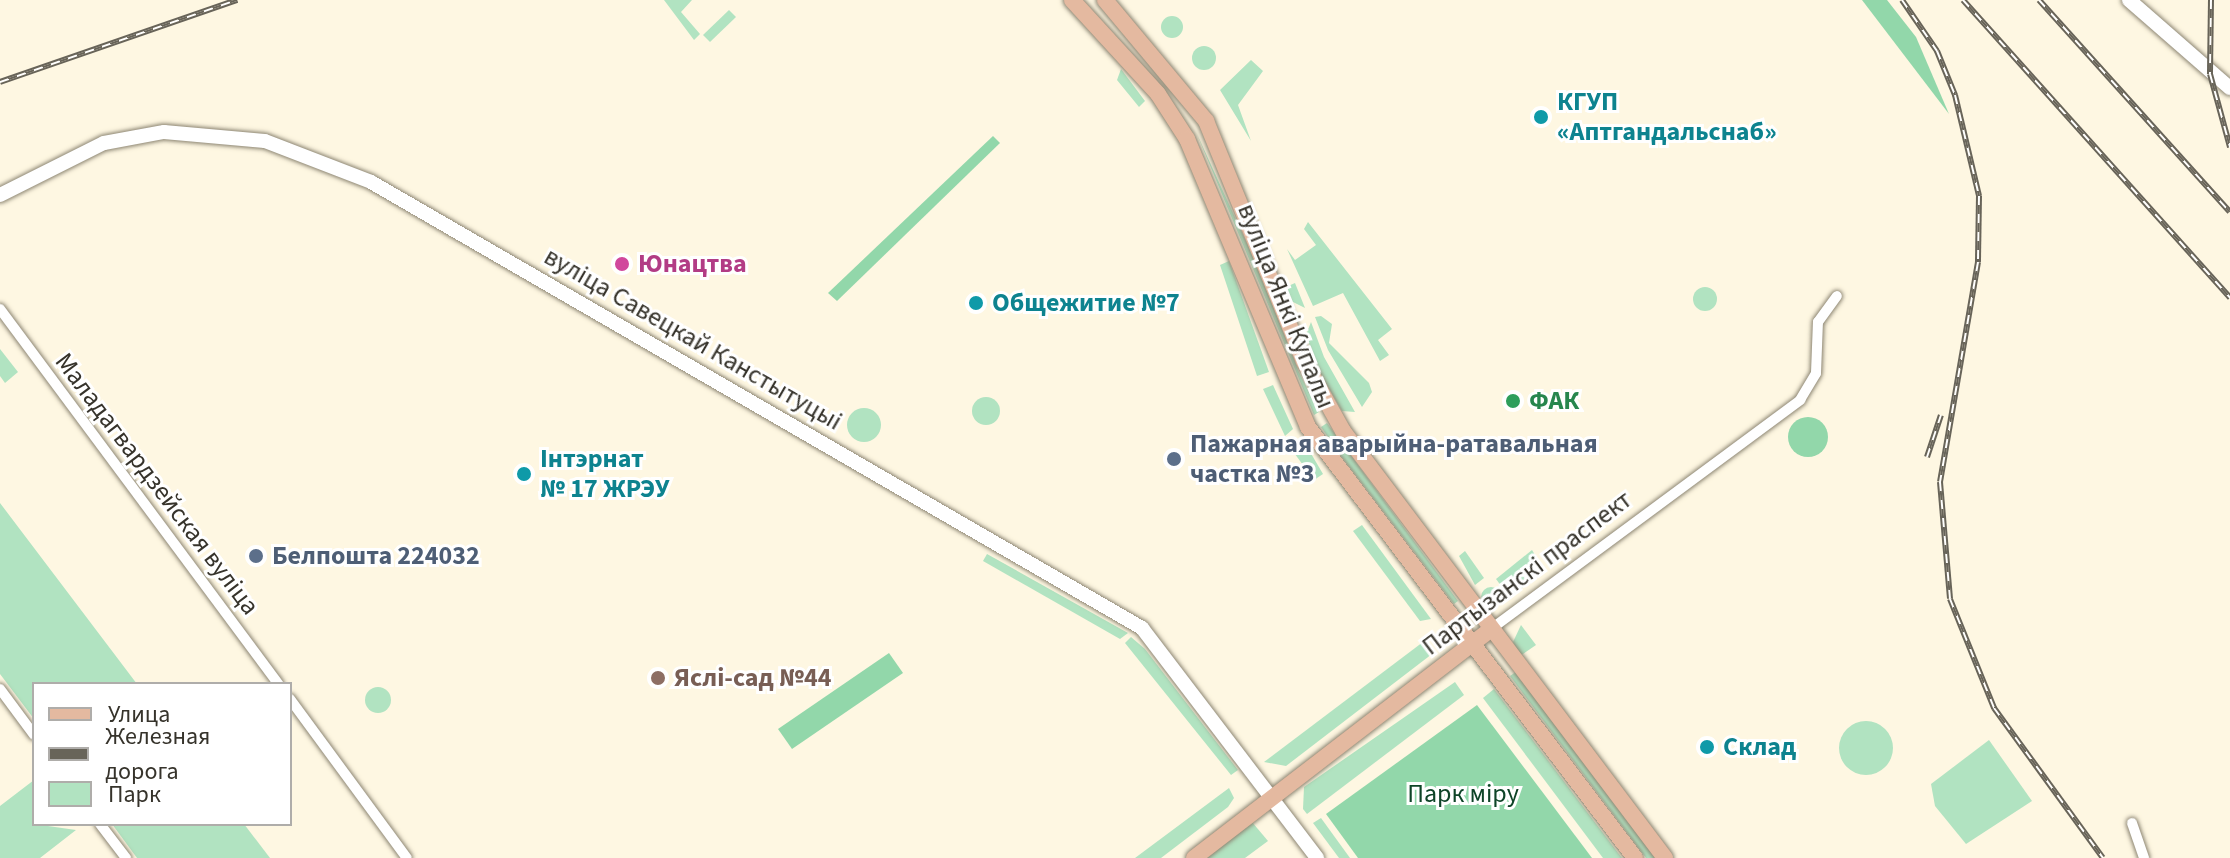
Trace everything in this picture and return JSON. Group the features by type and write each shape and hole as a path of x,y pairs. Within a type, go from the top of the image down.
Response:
{"main road":[{"name":"вуліца Янкі Купалы","path":"1072,0 1172,113 1223,216 1308,427 1635,858"},
{"name":"вуліца Янкі Купалы","path":"1105,0 1192,99 1228,162 1317,388 1491,629 1665,858"},
{"path":"2129,0 2230,88"},
{"path":"1172,113 1192,99"},
{"name":"вуліца Савецкай Канстытуцыі","path":"0,195 104,143 164,132 216,132 324,159 1142,628 1317,858"},
{"name":"Партызанскі праспект","path":"1194,858 1274,801 1491,629"}],"street":[{"name":"Партызанскі праспект","path":"1491,629 1800,400 1816,373 1818,322 1837,296"},
{"name":"Маладагвардзейская вуліца","path":"0,309 278,682"},
{"path":"0,689 32,732"},
{"path":"292,702 407,858"},
{"path":"2132,823 2144,858"},
{"path":"102,826 126,858"}],"green space":[{"path":"664,0 692,0 681,12 700,34 694,40"},
{"path":"1862,0 1887,0 1916,37 1949,114"},
{"path":"729,10 736,17 710,42 703,35"},
{"path":"1172,16 1183,27 1172,38 1161,27"},
{"path":"1204,46 1215,53 1216,58 1209,69 1204,70 1193,63 1192,58 1199,47"},
{"path":"1251,60 1263,71 1238,105 1251,141 1220,90"},
{"path":"1121,69 1145,101 1139,107 1117,80"},
{"path":"1196,132 1319,412 1314,415"},
{"path":"993,136 1000,143 837,301 828,293"},
{"path":"1308,222 1392,329 1378,340 1389,355 1380,361 1343,293 1313,306 1287,249 1295,260 1316,245 1304,229"},
{"path":"1229,261 1269,372 1257,376 1220,265"},
{"path":"1295,283 1305,308 1291,301 1286,287"},
{"path":"1705,287 1714,290 1717,299 1714,308 1705,311 1696,308 1693,299 1696,290"},
{"path":"1321,316 1332,324 1329,343 1369,383 1372,392 1362,407 1328,350 1315,317"},
{"path":"1311,322 1324,357 1355,412 1342,411 1319,371 1306,335"},
{"path":"0,349 18,372 5,383 0,376"},
{"path":"1273,385 1293,429 1285,436 1263,389"},
{"path":"986,397 996,401 1000,411 996,421 986,425 976,421 972,411 976,401"},
{"path":"864,408 876,413 881,425 876,437 864,442 852,437 847,425 852,413"},
{"path":"1808,417 1822,423 1828,437 1822,451 1808,457 1794,451 1788,437 1794,423"},
{"path":"1327,423 1458,601 1454,604 1338,452 1321,427"},
{"path":"1296,442 1306,445 1323,474 1314,480 1289,446"},
{"path":"0,503 135,682 32,682 32,716 0,674"},
{"path":"1362,525 1431,619 1420,621 1353,531"},
{"path":"1532,550 1544,570 1510,598 1496,579"},
{"path":"1465,551 1484,578 1475,585 1459,556"},
{"path":"987,554 1128,633 1120,639 983,561"},
{"path":"1491,587 1498,590 1501,597 1498,604 1491,607 1484,604 1481,597 1484,590"},
{"path":"1521,625 1536,645 1520,656 1513,642"},
{"path":"1131,637 1145,649 1238,770 1231,775 1125,643"},
{"path":"1423,642 1432,654 1286,766 1264,762"},
{"path":"889,653 903,673 792,749 778,729"},
{"path":"1517,671 1657,858 1646,858 1510,676"},
{"path":"1455,682 1464,695 1307,814 1303,809 1304,787"},
{"path":"378,687 388,690 391,700 388,710 378,713 368,710 365,700 368,690"},
{"path":"1494,689 1622,858 1603,858 1483,698"},
{"name":"Парк міру","path":"1477,705 1592,858 1358,858 1326,814"},
{"path":"1866,721 1885,729 1893,748 1885,767 1866,775 1847,767 1839,748 1847,729"},
{"path":"1989,740 2032,801 1966,844 1935,806 1931,784"},
{"path":"32,782 32,826 76,830 40,858 0,858 0,806"},
{"path":"1229,788 1234,798 1228,807 1161,858 1135,858"},
{"path":"1321,818 1350,858 1339,858 1313,823"},
{"path":"1252,822 1268,841 1245,858 1203,858"},
{"path":"113,826 246,826 270,858 137,858"}],"railway":[{"path":"0,82 237,0"},
{"path":"1902,0 1937,51 1955,95 1979,196 1978,262 1940,482 1950,599 1994,708 2103,858"},
{"path":"1963,0 2230,298"},
{"path":"2039,0 2230,212"},
{"path":"2211,0 2210,74 2230,147"},
{"path":"1927,457 1941,415"}],"place":[{"name":"КГУП «Аптгандальснаб»","path":"1541,117"},
{"name":"Юнацтва","path":"622,264"},
{"name":"Общежитие №7","path":"976,303"},
{"name":"ФАК","path":"1513,401"},
{"name":"Пажарная аварыйна-ратавальная частка №3","path":"1174,459"},
{"name":"Інтэрнат № 17 ЖРЭУ","path":"524,474"},
{"name":"Белпошта 224032","path":"256,556"},
{"name":"Яслі-сад №44","path":"658,678"},
{"name":"Склад","path":"1707,747"}]}
